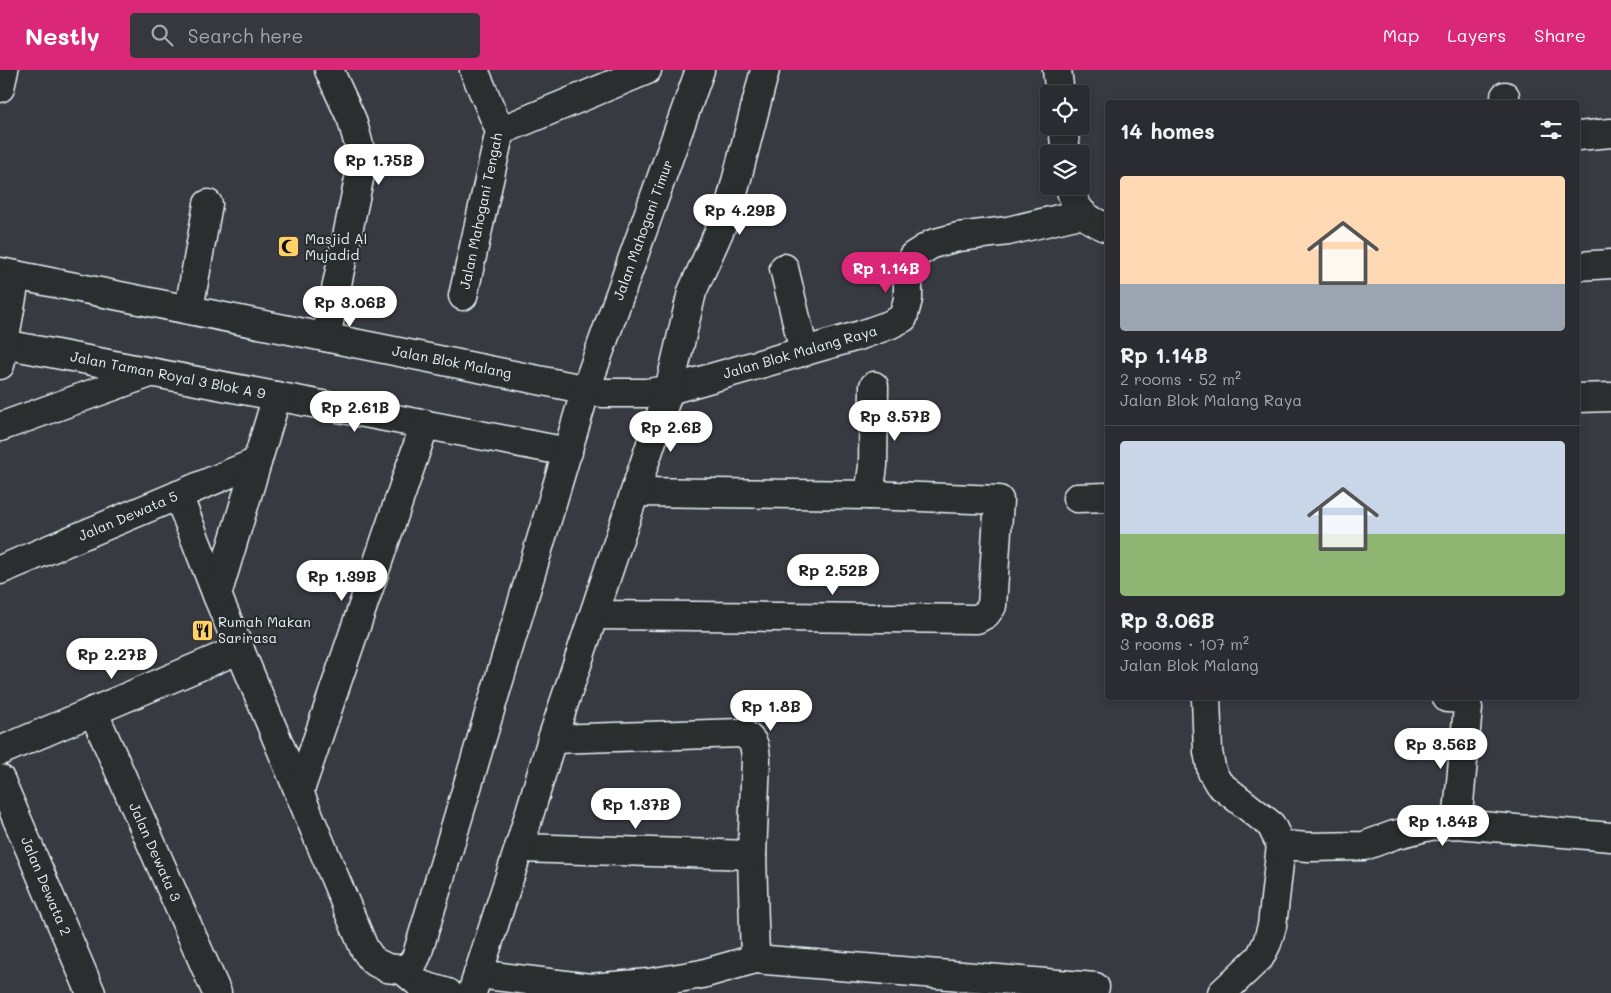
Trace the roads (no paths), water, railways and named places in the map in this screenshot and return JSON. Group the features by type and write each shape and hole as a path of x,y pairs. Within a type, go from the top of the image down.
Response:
{"street":[{"path":"0,88 4,70"},
{"path":"326,337 363,160 352,120 329,70"},
{"name":"Jalan Mahogani Tengah","path":"463,296 500,130 474,70"},
{"path":"500,130 647,70"},
{"name":"Jalan Mahogani Timur","path":"403,970 414,963 417,955 568,452 595,391 700,70"},
{"path":"765,70 729,209 692,292 658,392 636,492 552,739 475,984 591,991 702,974 755,959 1095,987"},
{"path":"1057,70 1059,85"},
{"path":"1580,136 1611,133"},
{"path":"1071,195 1080,214 1105,226"},
{"path":"189,309 208,204"},
{"name":"Jalan Blok Malang Raya","path":"658,392 861,336 903,318 908,300 908,270 913,256 932,244 958,237 1008,231 1080,214"},
{"path":"1580,266 1611,264"},
{"path":"784,268 804,352"},
{"path":"2,354 8,273"},
{"name":"Jalan Blok Malang","path":"8,273 595,391 658,392"},
{"name":"Jalan Taman Royal 3 Blok A 9","path":"2,354 151,372 568,452"},
{"path":"0,427 151,372"},
{"path":"869,495 873,466 874,386"},
{"path":"217,595 276,396"},
{"path":"1580,398 1611,396"},
{"path":"299,793 425,424"},
{"name":"Jalan Dewata 5","path":"0,570 257,462"},
{"path":"595,615 977,619 986,614 992,606 998,500 869,495 636,492"},
{"path":"178,495 217,595 364,948 373,960 387,968 403,970 421,985 438,990"},
{"path":"1077,498 1105,498"},
{"path":"0,751 240,649"},
{"path":"1206,700 1208,752 1212,772 1219,784 1271,825 1281,845 1272,926 1267,944 1260,957 1226,989"},
{"path":"1456,824 1468,708 1462,700"},
{"name":"Jalan Dewata 3","path":"93,711 217,993"},
{"path":"552,739 742,733 751,738 755,747 756,760 752,855 755,959"},
{"name":"Jalan Dewata 2","path":"0,778 91,993"},
{"path":"1281,845 1309,847 1364,846 1394,835 1430,826 1456,824 1611,837"},
{"path":"519,848 752,855"}],"place":[{"name":"Masjid Al Mujadid","path":"289,247"},
{"name":"Rumah Makan Sarirasa","path":"202,630"}]}
